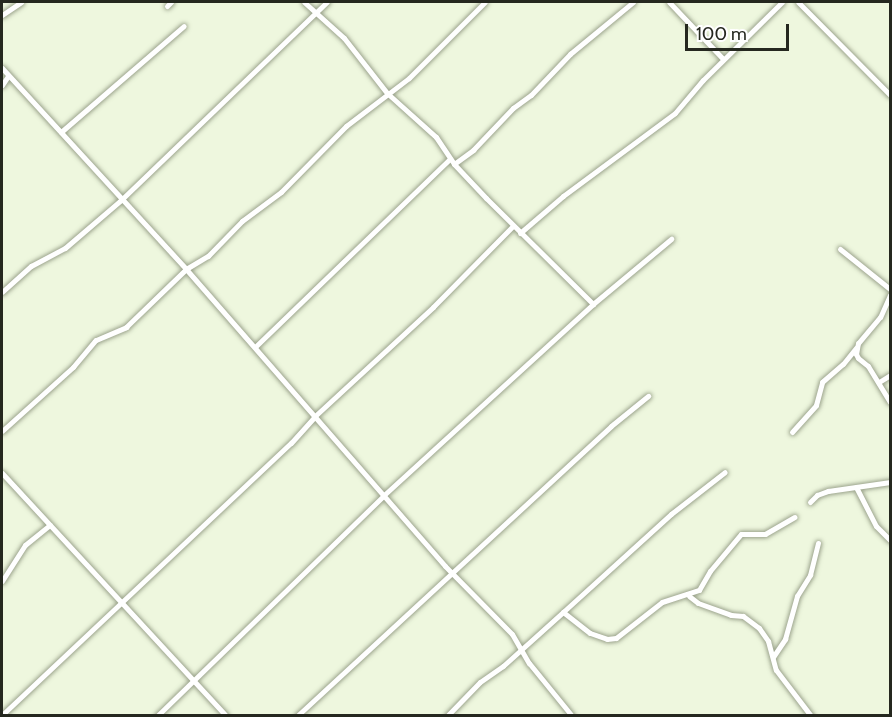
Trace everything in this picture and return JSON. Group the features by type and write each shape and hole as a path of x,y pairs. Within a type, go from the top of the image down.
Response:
{"street":[{"path":"2,15 21,2"},
{"path":"304,2 344,38 387,93 436,137 452,162 592,304"},
{"path":"2,292 31,266 65,248 121,200 327,2"},
{"path":"2,431 73,367 96,340 126,327 186,269 219,247 242,221 281,192 339,132 409,78 486,2"},
{"path":"255,347 308,294 452,162 473,150 570,54 633,2"},
{"path":"669,2 723,59"},
{"path":"520,233 563,196 675,113 723,59 782,2"},
{"path":"798,2 891,95"},
{"path":"60,132 184,26"},
{"path":"2,68 186,269 453,574 512,634 529,663 572,716"},
{"path":"2,85 8,76"},
{"path":"2,715 293,441 315,416 433,307 513,226"},
{"path":"157,716 384,495 592,304 671,238"},
{"path":"840,249 891,289"},
{"path":"792,432 816,405 822,382 843,364 880,317 891,294"},
{"path":"856,347 858,358 868,366 891,402"},
{"path":"879,382 891,375"},
{"path":"297,716 622,416 648,396"},
{"path":"447,716 480,682 522,650 671,514 725,472"},
{"path":"2,473 226,716"},
{"path":"810,502 817,495 828,491 891,482"},
{"path":"856,487 876,526 891,540"},
{"path":"563,612 590,633 612,639 662,602 689,596 699,590 710,571 741,534 765,534 795,517"},
{"path":"2,581 25,545 50,525"},
{"path":"773,657 785,639 797,596 810,575 818,543"},
{"path":"689,596 698,603 750,621 765,634 776,669 811,716"}]}
